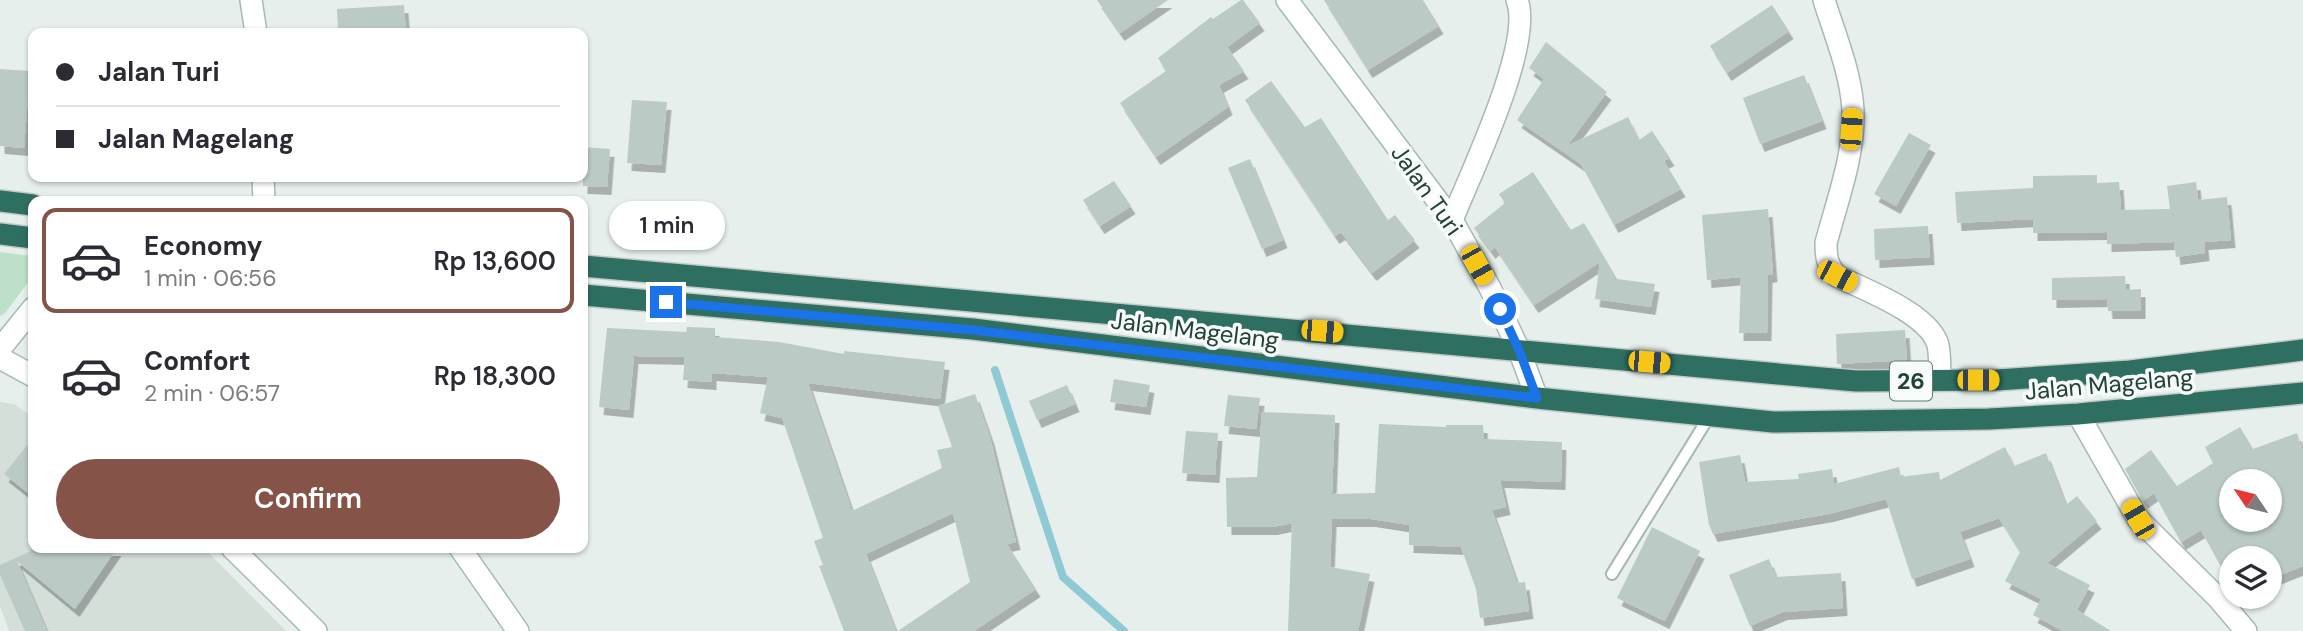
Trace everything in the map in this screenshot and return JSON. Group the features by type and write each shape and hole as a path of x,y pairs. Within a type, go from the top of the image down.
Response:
{"highway":[{"path":"0,201 28,204"},
{"path":"0,234 28,237"},
{"name":"Jalan Magelang","path":"588,266 1856,381 1997,380 2130,371 2303,350"},
{"name":"Jalan Magelang","path":"588,295 973,330 1537,398 1773,422 1989,419 2078,414 2303,393"}],"street":[{"path":"251,0 255,28"},
{"name":"Jalan Turi","path":"1287,0 1452,220 1490,288 1519,350 1537,398"},
{"path":"1824,0 1844,62 1853,110 1850,148 1826,243 1829,268 1837,276 1897,306 1926,325 1938,343 1940,380"},
{"path":"1452,220 1508,83 1522,2"},
{"path":"0,349 28,314"},
{"path":"0,358 28,373"},
{"path":"2078,414 2138,519 2218,598 2246,631"},
{"path":"237,553 316,631"},
{"path":"463,553 518,631"}],"lane":[{"path":"1612,574 1710,415"}],"shaded area":[{"path":"0,402 14,404 28,414 28,553 209,553 286,631 9,631 0,606"}],"green space":[{"path":"0,252 28,256 28,283 0,316"}],"building":[{"path":"1097,0 1168,0 1120,33"},
{"path":"1241,0 1260,23 1227,47 1244,71 1219,85 1228,107 1156,157 1120,103 1166,71 1158,58 1211,17 1213,19"},
{"path":"1324,0 1423,0 1439,26 1368,70"},
{"path":"404,5 406,28 338,28 337,9"},
{"path":"1772,5 1789,31 1727,73 1710,46"},
{"path":"1546,42 1607,92 1567,146 1628,117 1639,140 1652,131 1670,158 1664,161 1681,189 1614,225 1581,164 1517,120 1544,79 1529,68"},
{"path":"0,69 28,71 24,148 0,146"},
{"path":"1804,75 1822,121 1760,144 1743,98"},
{"path":"1271,81 1305,127 1321,118 1388,220 1395,215 1415,240 1372,273 1341,232 1335,236 1245,100"},
{"path":"632,100 667,102 661,165 627,163"},
{"path":"1909,133 1931,145 1896,206 1874,194"},
{"path":"588,147 610,149 607,187 583,186 583,182 588,182"},
{"path":"1250,159 1283,240 1262,249 1228,168"},
{"path":"1533,172 1571,230 1584,223 1617,279 1655,284 1651,307 1595,299 1600,262 1534,305 1495,247 1491,251 1474,228 1505,203 1499,194"},
{"path":"2097,175 2097,183 2119,182 2121,210 2170,209 2167,186 2196,182 2198,200 2227,197 2231,240 2204,242 2205,253 2176,257 2174,242 2107,244 2107,232 2033,233 2033,219 1957,223 1955,192 2033,188 2033,176"},
{"path":"1114,181 1131,206 1100,226 1083,200"},
{"path":"1768,209 1773,274 1768,275 1767,333 1739,333 1741,277 1707,280 1702,215"},
{"path":"1928,226 1930,257 1875,260 1874,229"},
{"path":"2125,276 2126,290 2141,289 2141,311 2108,311 2107,299 2052,300 2052,278"},
{"path":"687,327 715,328 715,337 779,342 844,354 844,351 945,362 940,399 808,383 852,511 942,468 937,450 952,447 938,406 975,394 990,437 1016,542 1007,544 1036,589 974,631 898,631 970,582 953,513 866,554 896,631 844,631 819,566 823,565 814,541 823,538 782,418 760,413 768,377 712,373 712,382 683,380 685,357 634,356 629,410 599,407 607,328 686,332"},
{"path":"1905,330 1907,360 1837,364 1836,334"},
{"path":"1114,379 1150,385 1146,407 1110,402"},
{"path":"1067,385 1075,404 1037,420 1029,401"},
{"path":"1228,395 1260,398 1256,429 1224,426"},
{"path":"1262,412 1335,415 1332,494 1375,493 1379,424 1446,427 1483,425 1484,439 1562,442 1561,482 1500,480 1506,507 1492,510 1517,583 1525,582 1529,611 1480,618 1476,589 1461,547 1409,545 1409,525 1371,519 1332,519 1330,567 1370,574 1358,631 1288,631 1292,523 1273,527 1227,527 1226,478 1257,477"},
{"path":"2240,427 2253,449 2297,433 2303,451 2303,566 2282,575 2282,546 2219,546 2219,563 2201,530 2181,542 2154,493 2143,501 2125,469 2151,450 2177,486 2213,463 2205,447"},
{"path":"1186,431 1218,433 1215,475 1182,473"},
{"path":"28,444 28,493 4,474"},
{"path":"2005,447 2014,466 2046,453 2066,505 2077,496 2097,521 2047,563 2090,585 2077,610 2111,631 2063,631 2033,615 2041,599 2005,581 2020,552 1999,518 1960,532 1970,559 1912,579 1886,499 1829,514 1713,534 1709,525 1699,462 1740,455 1745,482 1799,479 1798,474 1832,469 1834,484 1899,467 1901,477 1939,472 1940,480"},
{"path":"1652,527 1700,551 1665,621 1617,598"},
{"path":"28,552 114,553 75,609 17,561 47,631 25,631 0,575 0,565"},
{"path":"1769,559 1776,577 1841,573 1843,608 1783,612 1750,626 1729,575"}],"waterway":[{"path":"995,370 1063,577 1124,631"}],"route":[{"path":"666,302 973,330 1537,398 1500,309"}]}
